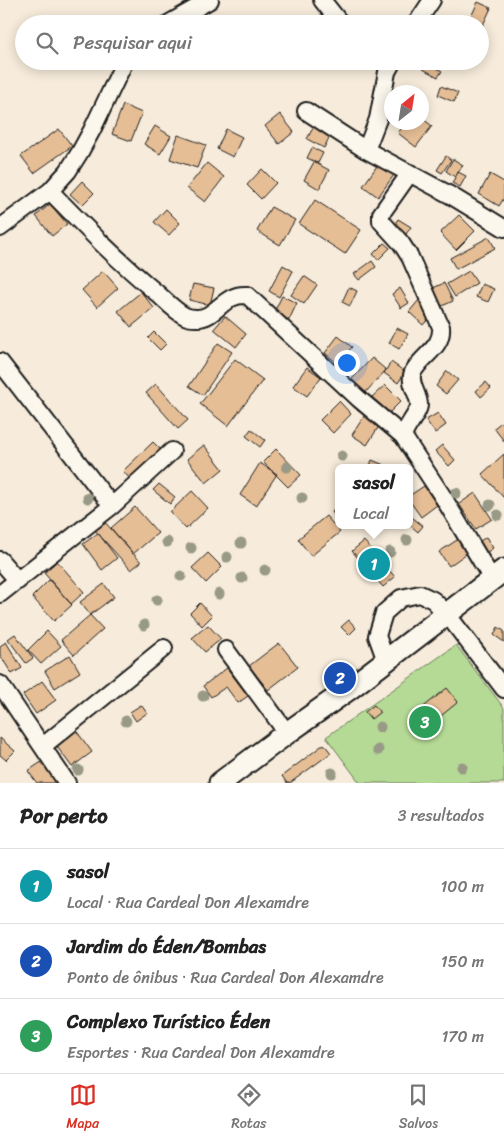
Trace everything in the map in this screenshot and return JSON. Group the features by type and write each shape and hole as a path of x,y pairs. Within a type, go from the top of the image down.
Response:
{"main road":[{"path":"220,783 349,689 498,575"}],"street":[{"path":"184,15 210,0"},
{"path":"322,0 334,15"},
{"path":"422,15 432,0"},
{"path":"0,228 50,191 68,171 80,152 121,70"},
{"path":"366,150 378,119 384,70"},
{"path":"306,110 366,150 482,213 504,228"},
{"path":"403,436 406,427 418,410 419,404 412,379 413,373 419,363 440,341 441,335 440,327 410,257 401,243 381,221 381,214 410,174"},
{"path":"50,191 96,239 185,316 197,319 210,314 229,298 247,295 359,399 403,436 443,498 498,575"},
{"path":"0,362 112,506"},
{"path":"0,594 112,506 172,451"},
{"path":"0,560 18,581"},
{"path":"386,661 377,636 384,613 401,598 420,594 433,600 447,614 504,689"},
{"path":"43,746 164,648"},
{"path":"226,650 288,733"},
{"path":"0,684 67,783"}],"green space":[{"path":"456,645 504,708 504,783 360,783 326,737"}],"building":[{"path":"478,2 491,8 488,15 472,15"},
{"path":"425,70 440,70 442,71 438,77"},
{"path":"441,86 458,93 454,102 438,95"},
{"path":"123,105 142,113 131,141 112,134"},
{"path":"280,114 294,132 279,144 265,126"},
{"path":"315,124 332,132 324,148 307,139"},
{"path":"155,126 171,136 160,154 144,144"},
{"path":"59,129 72,146 34,173 21,156"},
{"path":"226,129 242,137 233,157 217,149"},
{"path":"400,130 429,130 416,147 398,133"},
{"path":"178,135 206,145 197,168 170,159"},
{"path":"312,148 323,153 318,163 307,158"},
{"path":"446,156 451,160 442,173 437,170"},
{"path":"453,159 463,165 455,177 446,171"},
{"path":"314,162 329,170 319,189 304,180"},
{"path":"207,163 224,177 205,202 187,188"},
{"path":"379,163 394,175 378,197 363,186"},
{"path":"262,169 276,183 261,199 247,185"},
{"path":"458,172 466,176 460,187 452,183"},
{"path":"490,174 504,182 504,198 499,206 479,194"},
{"path":"82,181 94,193 82,205 70,194"},
{"path":"315,200 361,230 345,254 299,224"},
{"path":"50,204 67,224 52,236 36,216"},
{"path":"271,207 295,220 280,245 257,231"},
{"path":"166,209 180,223 169,235 154,222"},
{"path":"459,215 475,231 456,250 440,233"},
{"path":"398,219 411,227 406,234 393,227"},
{"path":"489,237 495,248 456,269 450,258"},
{"path":"384,243 390,248 378,260 373,254"},
{"path":"372,261 376,267 359,280 354,274"},
{"path":"283,265 293,271 279,297 269,291"},
{"path":"103,271 118,288 97,307 82,290"},
{"path":"469,271 477,283 455,297 447,284"},
{"path":"304,276 317,285 304,304 291,295"},
{"path":"444,283 453,301 440,307 431,289"},
{"path":"193,284 214,288 210,305 189,300"},
{"path":"482,284 494,289 488,302 476,297"},
{"path":"349,287 357,291 350,306 342,302"},
{"path":"400,288 409,303 401,308 392,294"},
{"path":"141,292 154,308 131,327 118,311"},
{"path":"282,296 297,303 289,320 274,312"},
{"path":"419,300 434,313 423,325 409,312"},
{"path":"225,316 246,334 236,347 214,329"},
{"path":"397,328 408,334 399,349 389,343"},
{"path":"154,332 166,344 160,350 148,338"},
{"path":"338,336 352,347 338,364 325,353"},
{"path":"218,343 232,352 203,395 189,386"},
{"path":"372,358 386,370 365,393 351,380"},
{"path":"235,359 263,380 228,426 200,404"},
{"path":"391,362 405,372 398,383 384,373"},
{"path":"307,367 321,377 307,396 293,386"},
{"path":"447,371 458,380 446,394 436,386"},
{"path":"486,382 491,388 481,397 476,391"},
{"path":"156,384 188,420 178,429 146,393"},
{"path":"385,385 401,401 389,413 372,397"},
{"path":"339,401 351,414 333,433 320,420"},
{"path":"366,413 381,423 367,445 352,435"},
{"path":"438,413 446,425 435,433 426,420"},
{"path":"504,420 504,441 494,428"},
{"path":"251,429 265,440 260,447 246,436"},
{"path":"153,442 161,450 130,479 123,471"},
{"path":"204,445 223,469 206,483 187,459"},
{"path":"442,445 455,460 449,466 435,451"},
{"path":"276,449 301,475 288,487 263,462"},
{"path":"504,454 504,498 482,474"},
{"path":"372,460 382,464 370,464"},
{"path":"260,463 277,474 256,506 240,495"},
{"path":"159,484 175,497 170,504 153,490"},
{"path":"424,486 437,505 421,517 413,506 413,493"},
{"path":"192,491 208,508 186,529 170,512"},
{"path":"475,493 492,519 476,529 459,504"},
{"path":"135,507 158,533 133,554 111,528"},
{"path":"326,516 335,526 335,529 340,532 311,556 298,539"},
{"path":"413,518 423,526 418,532 413,528"},
{"path":"102,519 141,562 131,570 92,527"},
{"path":"98,533 117,558 102,570 83,544"},
{"path":"486,537 493,548 483,555 476,544"},
{"path":"460,538 470,551 449,566 439,552"},
{"path":"364,541 395,577 383,587 352,551"},
{"path":"208,553 222,567 206,583 192,568"},
{"path":"57,561 84,592 71,604 44,573"},
{"path":"49,580 72,605 54,621 32,597"},
{"path":"104,584 114,597 90,615 80,602"},
{"path":"200,603 212,616 202,626 190,613"},
{"path":"90,615 103,629 74,655 61,640"},
{"path":"349,620 356,628 349,635 341,627"},
{"path":"208,625 221,639 205,652 192,638"},
{"path":"498,627 504,631 504,642 494,635"},
{"path":"47,631 61,646 41,664 28,650"},
{"path":"15,634 33,658 26,663 8,639"},
{"path":"6,642 22,668 12,674 0,655 0,646"},
{"path":"279,643 298,667 268,690 249,666"},
{"path":"70,655 80,672 55,688 45,671"},
{"path":"227,668 248,696 238,703 226,687 211,697 203,686"},
{"path":"42,681 56,700 36,714 23,695"},
{"path":"447,688 458,702 431,724 420,710"},
{"path":"141,705 147,713 136,721 130,712"},
{"path":"374,705 380,712 371,719 365,712"},
{"path":"75,729 92,752 72,767 55,744"},
{"path":"0,738 15,751 6,760 0,755"},
{"path":"324,744 331,753 290,783 287,783 282,776"},
{"path":"46,759 63,783 37,783 28,771"}],"place":[{"name":"sasol","path":"374,564"},
{"name":"Jardim do Éden/Bombas","path":"340,678"},
{"name":"Complexo Turístico Éden","path":"425,722"}]}
